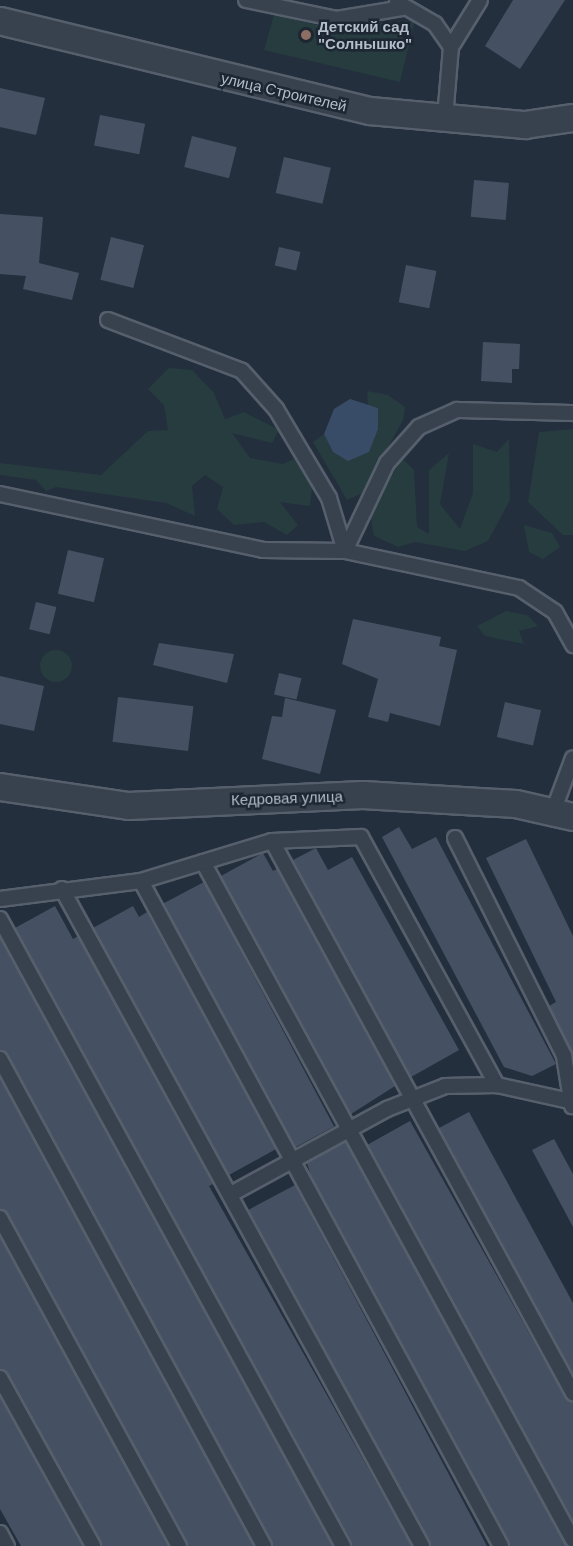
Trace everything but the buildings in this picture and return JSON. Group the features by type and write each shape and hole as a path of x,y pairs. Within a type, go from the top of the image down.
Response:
{"street":[{"name":"улица Строителей","path":"0,21 277,93 370,111 525,126 573,118"},
{"name":"Кедровая улица","path":"0,787 129,806 363,795 563,813"}],"lane":[{"path":"246,0 337,19 399,4 435,24 451,47"},
{"path":"444,118 451,47 480,0"},
{"path":"108,320 242,371 276,410 329,498 345,551"},
{"path":"345,551 387,463 419,427 458,410 573,413"},
{"path":"0,494 263,550 345,551 519,588 555,612 573,645"},
{"path":"563,813 573,758"},
{"path":"0,899 62,889 141,881 272,841 361,837 497,1085"},
{"path":"231,1194 350,1129 445,1086 497,1085 571,1105 564,1056 455,838"},
{"path":"272,841 411,1100 573,1393"},
{"path":"203,862 573,1540"},
{"path":"141,881 501,1546"},
{"path":"62,889 422,1546"},
{"path":"0,919 343,1546"},
{"path":"0,1059 264,1546"},
{"path":"0,1218 178,1546"},
{"path":"0,1378 93,1546"},
{"path":"0,1533 7,1546"}],"green space":[{"path":"274,15 331,28 415,20 400,82 264,50"},
{"path":"169,368 192,370 214,393 225,419 244,412 279,430 272,443 232,433 250,458 283,464 294,459 312,487 310,506 280,502 298,525 287,535 264,522 234,525 217,509 223,487 205,475 192,486 195,516 166,503 56,487 46,491 36,480 0,475 0,463 101,475 148,431 168,430 164,405 148,389"},
{"path":"367,391 388,395 405,407 403,420 363,493 347,500 313,442 324,434 333,452 374,423 378,408 368,405"},
{"path":"573,429 573,535 563,535 528,502 539,432"},
{"path":"509,439 510,500 488,541 465,551 415,542 398,547 374,536 370,513 402,458 414,470 417,527 429,534 429,470 449,453 440,504 460,529 473,493 473,444 497,452"},
{"path":"524,525 552,533 560,547 543,559 529,552"},
{"path":"506,611 527,615 538,626 519,631 524,644 485,636 477,626"},
{"path":"56,650 67,655 72,666 67,677 56,682 45,677 40,666 45,655"}],"water":[{"path":"350,399 378,408 378,429 369,452 348,461 333,452 324,434 334,409"}],"place":[{"name":"Детский сад \"Солнышко\"","path":"306,35"}]}
